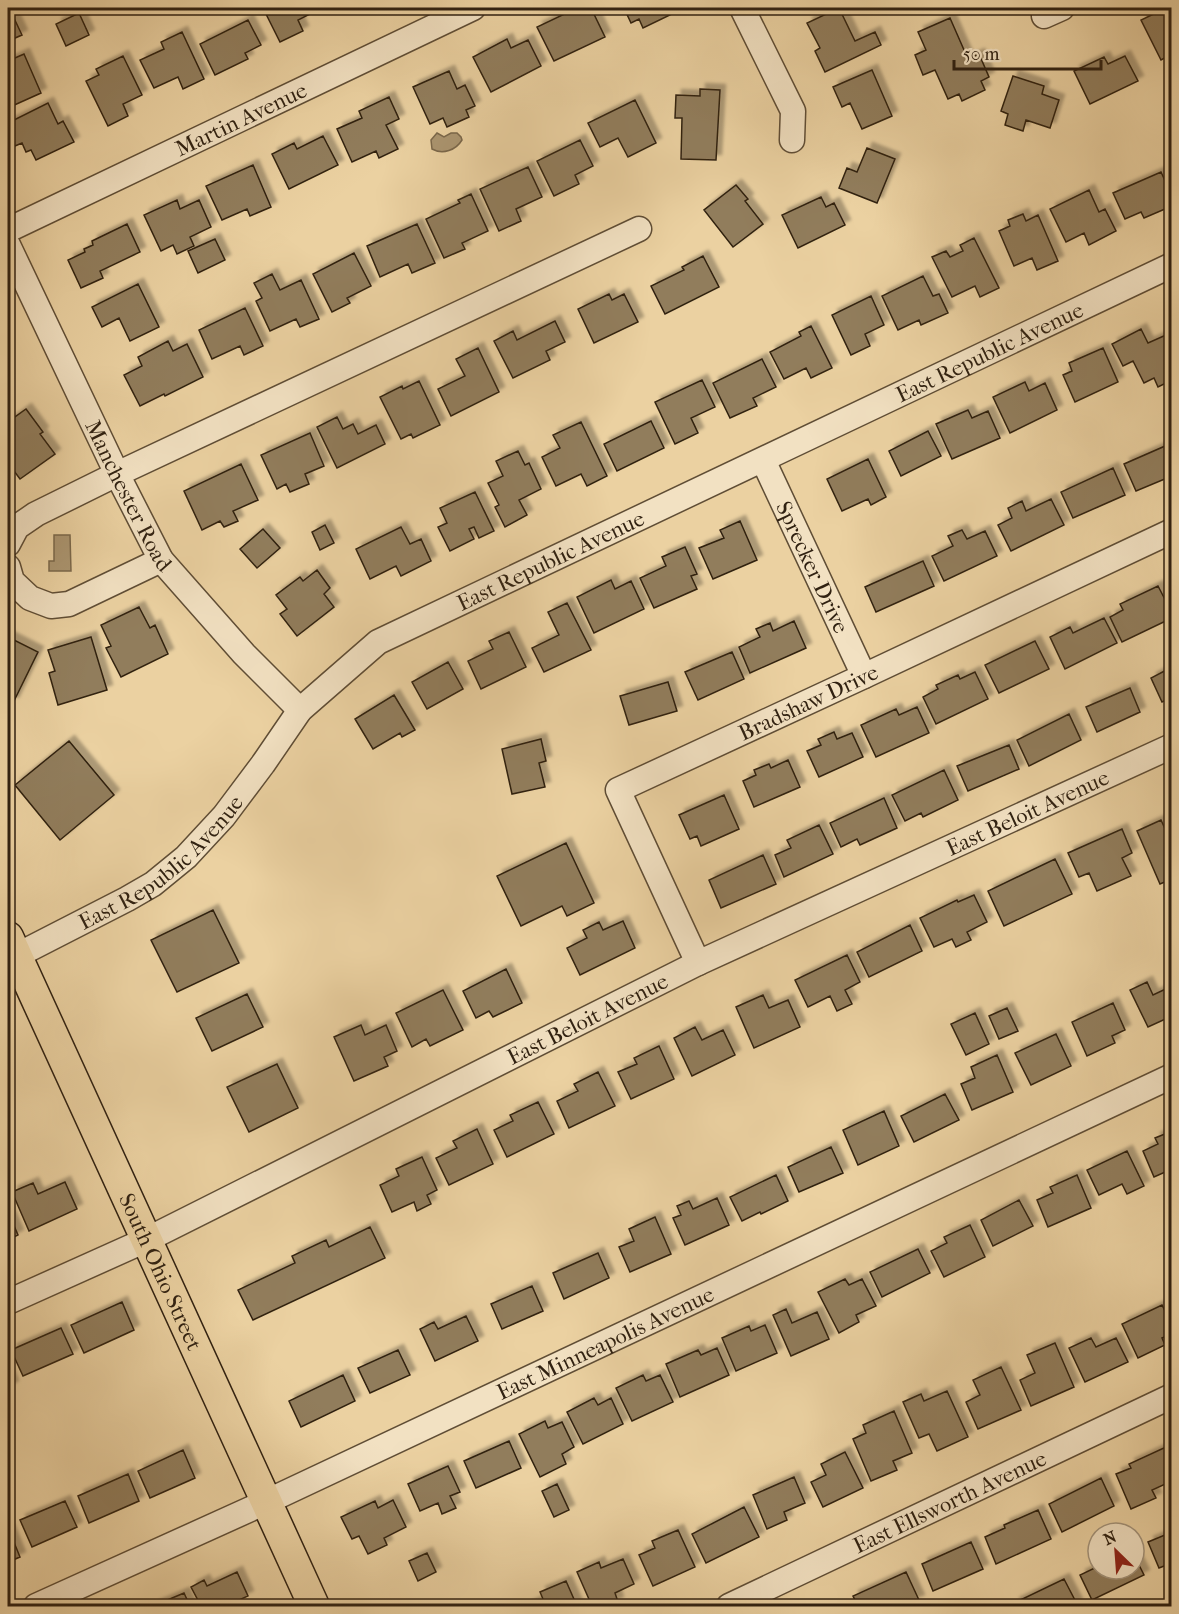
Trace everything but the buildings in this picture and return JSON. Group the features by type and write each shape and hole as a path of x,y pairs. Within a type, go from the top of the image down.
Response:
{"main road":[{"name":"South Ohio Street","path":"10,951 314,1606"}],"street":[{"name":"Martin Avenue","path":"8,230 473,8"},
{"path":"742,8 793,111 792,141"},
{"path":"8,544 17,527 36,514 639,229"},
{"name":"Manchester Road","path":"8,245 117,474 161,560 244,654 300,710"},
{"name":"East Republic Avenue","path":"10,951 127,899 153,884 186,857 224,816 300,710 378,642 1172,265"},
{"name":"Sprecker Drive","path":"763,460 864,676"},
{"name":"Bradshaw Drive","path":"698,963 618,790 1172,531"},
{"path":"8,567 12,581 30,598 51,606 69,604 161,560"},
{"name":"East Beloit Avenue","path":"8,1302 146,1240 698,963 1172,746"},
{"name":"East Minneapolis Avenue","path":"36,1606 266,1502 1172,1076"},
{"name":"East Ellsworth Avenue","path":"729,1606 1172,1396"}],"shaded area":[{"path":"437,133 444,137 457,133 462,140 449,150 436,151 432,149 431,140"},
{"path":"54,535 70,535 71,571 49,571 49,561 54,561"}]}
